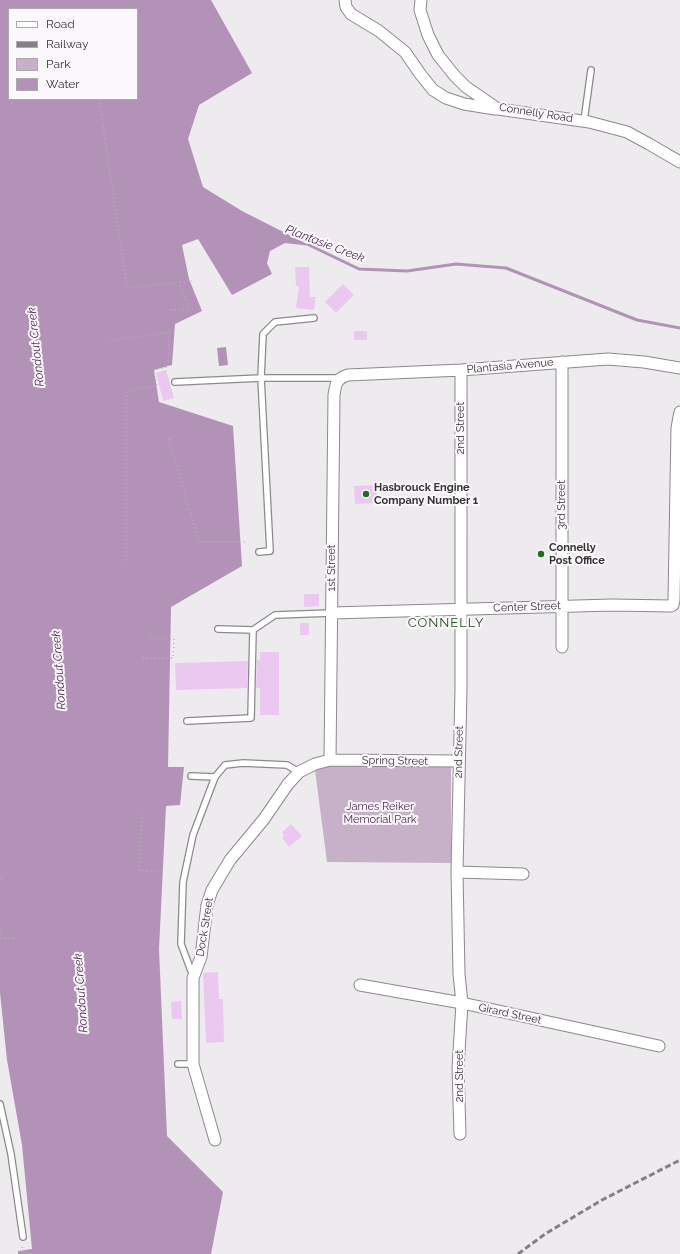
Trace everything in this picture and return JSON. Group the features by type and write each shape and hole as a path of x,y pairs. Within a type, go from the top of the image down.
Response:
{"street":[{"path":"345,0 346,7 351,14 379,31 405,52 421,75 434,90 446,98 464,104 498,109"},
{"name":"Connelly Road","path":"421,0 420,10 428,35 438,55 454,76 466,87 498,109 584,121 627,132 680,162"},
{"name":"Plantasia Avenue","path":"340,378 348,375 461,370 608,360 644,362 680,368"},
{"name":"3rd Street","path":"562,362 562,647"},
{"name":"2nd Street","path":"460,1134 458,1068 462,1003 459,974 458,872 461,370"},
{"name":"1st Street","path":"330,760 334,395 336,382 340,378"},
{"path":"678,529 677,428 680,412"},
{"name":"Center Street","path":"332,613 562,606 671,606 673,605 674,600 678,529"},
{"name":"Spring Street","path":"330,760 459,761"},
{"name":"Dock Street","path":"215,1140 193,1064 193,978 201,957 207,905 212,890 230,860 264,819 288,784 299,772 315,764 330,760"},
{"path":"458,872 523,874"},
{"name":"Girard Street","path":"360,985 462,1003 659,1046"}],"lane":[{"path":"584,121 591,70"},
{"path":"259,552 270,551 261,378 263,334 275,322 314,318"},
{"path":"175,382 261,378 340,378"},
{"path":"218,629 254,630 276,615 332,613"},
{"path":"187,721 251,718 254,630"},
{"path":"193,978 181,944 183,882 193,835 215,777 225,765 243,763 287,765 299,772"},
{"path":"191,776 215,777"},
{"path":"178,1064 193,1064"},
{"path":"0,1104 11,1154 23,1237"}],"path":[{"path":"99,100 127,288 192,281"},
{"path":"171,310 190,309 179,282"},
{"path":"109,341 175,331"},
{"path":"126,564 126,392 157,385 153,370 168,367 169,341 167,332"},
{"path":"169,439 199,542 246,542"},
{"path":"143,658 173,658 174,639 148,638"},
{"path":"142,814 138,870 163,872"},
{"path":"0,884 1,876"},
{"path":"0,926 0,938 16,938"},
{"path":"22,1247 23,1254"}],"green space":[{"name":"James Reiker Memorial Park","path":"334,763 451,767 451,863 327,862 315,770"}],"water":[{"name":"Rondout Creek","path":"0,0 211,0 252,73 199,105 188,139 203,187 242,211 311,246 285,243 270,251 267,263 272,274 232,295 198,239 182,245 189,279 202,311 175,324 172,365 154,370 159,402 233,426 242,566 171,607 168,767 184,767 180,805 166,806 159,949 167,1136 223,1192 211,1254 18,1254 18,1251 32,1249 22,1145 7,1060 0,993"},
{"path":"226,347 228,365 219,366 217,348"}],"building":[{"path":"295,267 309,267 310,297 316,297 314,310 296,308 299,286 296,286"},
{"path":"343,284 354,295 336,313 325,302"},
{"path":"354,331 367,331 367,340 354,340"},
{"path":"166,370 174,398 163,401 156,373"},
{"name":"Hasbrouck Engine Company Number 1","path":"377,485 377,503 355,504 354,486"},
{"path":"304,594 319,594 319,606 304,607"},
{"path":"300,623 309,623 309,635 300,635"},
{"path":"260,652 279,652 279,715 260,715 260,688 256,688 257,660 260,660"},
{"path":"248,661 247,688 176,690 175,663"},
{"path":"291,824 302,836 289,847 282,838 284,836 282,832"},
{"path":"218,972 219,999 223,999 224,1042 206,1043 203,973"},
{"path":"181,1001 182,1019 172,1019 171,1002"}],"waterway":[{"name":"Plantasie Creek","path":"309,245 359,269 407,271 456,264 506,268 637,320 680,328"}],"railway":[{"path":"518,1254 545,1234 602,1200 680,1160"}],"place":[{"name":"Hasbrouck Engine Company Number 1","path":"366,494"},
{"name":"Connelly Post Office","path":"541,554"}],"district":[{"name":"CONNELLY","path":"446,623"}]}
